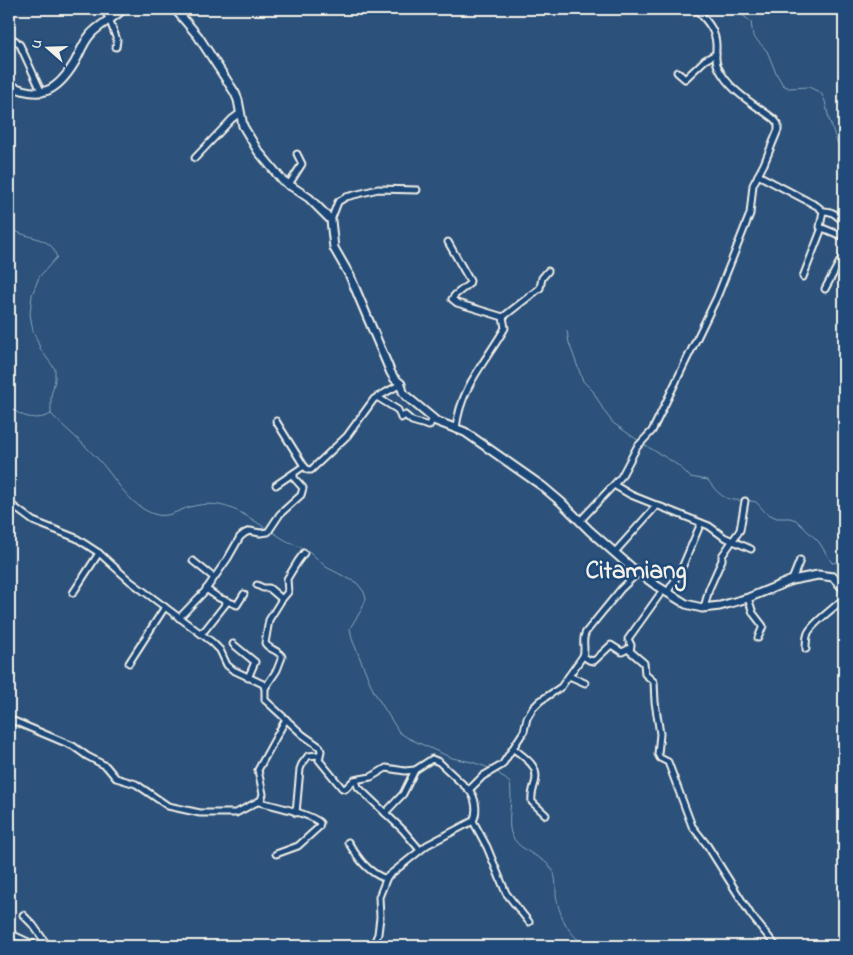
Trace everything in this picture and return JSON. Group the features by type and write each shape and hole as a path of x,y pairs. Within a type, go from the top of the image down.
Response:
{"street":[{"path":"104,9 117,40 116,47"},
{"path":"9,85 22,91 42,93 48,91 60,82 72,66 91,33 123,9"},
{"path":"176,9 198,36 238,100 243,126 248,137 277,175 288,186 309,198 331,220"},
{"path":"580,521 623,474 654,426 716,297 752,207 753,185 777,133 778,124 732,87 717,66 714,32 699,10"},
{"path":"9,38 16,40 20,44 42,93"},
{"path":"677,72 685,79 705,60 716,54"},
{"path":"195,158 240,113"},
{"path":"288,186 302,164 297,154"},
{"path":"758,175 823,211 832,212 844,222"},
{"path":"417,190 378,189 346,197 338,202 331,220 334,248 350,276 391,373 401,384 406,396 433,419 443,425 469,434 542,486 639,572 665,591 690,605 704,608 720,606 748,598 792,580 812,576 828,575 834,578 844,589"},
{"path":"823,211 819,225 844,237"},
{"path":"803,277 822,228"},
{"path":"448,242 470,281 452,299 457,303 504,317"},
{"path":"825,289 844,254"},
{"path":"504,317 540,288 542,278 548,271"},
{"path":"456,428 458,413 476,371 484,362 505,328 504,317"},
{"path":"276,422 306,469 309,470 323,460 349,433 377,397 401,384"},
{"path":"377,397 398,410 401,418 405,416 412,421 429,426 433,419"},
{"path":"276,486 304,466"},
{"path":"179,618 206,589 228,558 236,542 245,532 250,531 262,534 268,532 280,514 301,495 303,488 294,478 294,473"},
{"path":"614,485 626,493 701,523 752,549"},
{"path":"704,608 722,556 742,526 745,501"},
{"path":"9,502 33,521 76,538 99,552 130,581 217,647 227,665 236,672 263,684 265,688"},
{"path":"615,552 657,505"},
{"path":"701,523 681,570 628,640 631,645 631,652 645,665 645,674 654,682 660,734 658,754 660,758 668,762 692,826 751,915 776,946"},
{"path":"72,593 99,552"},
{"path":"304,553 287,579 288,590 269,620 265,643 268,647 281,654 282,657 265,688 265,700 320,748 318,758 320,762 342,788 356,780 370,777 389,768 405,771 415,770"},
{"path":"792,580 800,560"},
{"path":"193,561 213,577"},
{"path":"469,790 483,776 502,765 524,731 527,718 533,708 540,701 557,691 582,656 584,650 583,639 586,632 621,589 639,572"},
{"path":"257,585 262,588 270,588 282,599"},
{"path":"206,589 220,598 238,605 244,594"},
{"path":"748,598 753,612 764,626 758,638"},
{"path":"806,649 808,633 814,625 832,611 844,598"},
{"path":"200,633 205,630 228,601"},
{"path":"130,663 165,607"},
{"path":"233,644 255,662 248,678"},
{"path":"582,656 592,661 609,646 613,646 622,652 630,648"},
{"path":"569,676 585,683"},
{"path":"9,720 73,746 106,766 116,778 136,784 168,806 200,813 236,813 259,802 263,794 257,773 259,766 286,718"},
{"path":"514,748 536,769 537,774 532,802 546,815"},
{"path":"296,813 302,764 307,757 319,755"},
{"path":"370,946 376,941 378,934 380,917 379,897 386,878 420,850 474,821 476,810 474,797 469,790 434,759 428,760 415,770 402,794 385,814"},
{"path":"356,780 358,787 407,834 420,850"},
{"path":"259,802 320,822 320,826 298,846 282,850 276,854"},
{"path":"474,821 506,893 528,922"},
{"path":"348,842 368,869 374,874 386,878"},
{"path":"23,915 33,925 48,946"},
{"path":"9,933 37,946"}],"waterway":[{"path":"735,9 751,22 753,36 767,51 783,85 789,88 809,87 821,93 844,162"},
{"path":"9,227 19,233 47,243 53,248 57,257 39,277 32,295 30,314 33,331 41,350 55,369 55,380 51,396 51,414 98,459 130,498 145,510 163,515 172,514 190,507 212,504 240,512 267,529"},
{"path":"567,331 569,343 583,381 593,391 613,423 639,441"},
{"path":"9,406 18,413 34,418 51,414"},
{"path":"642,443 674,462 690,477 708,480 722,496 731,500 743,500"},
{"path":"747,500 756,502 766,513 777,518 796,520 819,542 832,563 844,562"},
{"path":"271,531 310,552 326,567 357,583 364,592 366,599 350,628 352,639 374,692 399,732 452,758 492,769"},
{"path":"496,771 510,783 510,828 514,839 519,845 544,861 553,871 559,908 568,928 584,943 599,946"}],"district":[{"name":"Citamiang","path":"636,572"}]}
